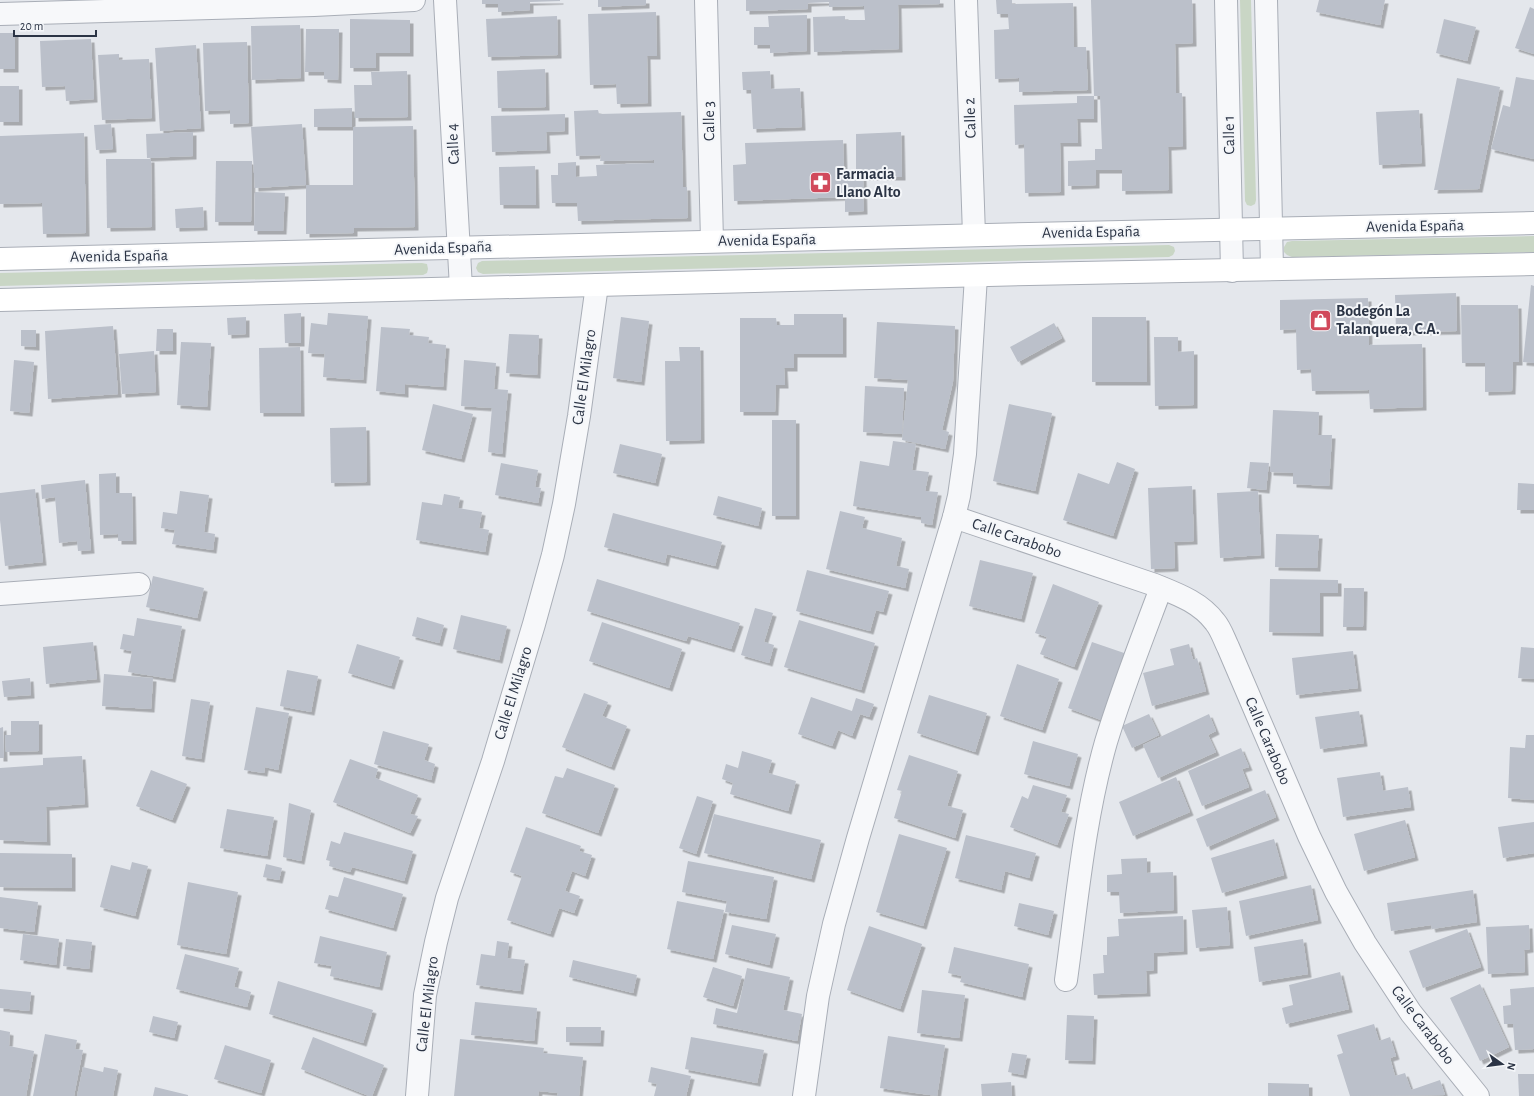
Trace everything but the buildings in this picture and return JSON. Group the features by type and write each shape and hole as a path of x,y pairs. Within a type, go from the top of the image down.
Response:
{"main road":[{"name":"Avenida España","path":"0,259 1534,223"},
{"path":"0,300 1534,264"}],"street":[{"path":"0,14 166,5 314,5 414,0"},
{"name":"Calle 4","path":"445,0 461,288"},
{"name":"Calle 3","path":"706,0 712,242"},
{"name":"Calle 2","path":"966,0 974,235"},
{"name":"Calle 1","path":"1226,0 1232,270"},
{"path":"1266,0 1272,269"},
{"path":"804,1096 818,996 834,924 860,830 959,496 964,454 976,276"},
{"name":"Calle El Milagro","path":"417,1096 425,995 447,898 490,768 553,555 564,504 579,416 597,285"},
{"name":"Calle Carabobo","path":"954,517 1183,596 1204,610 1216,623 1228,647 1309,836 1336,892 1365,943 1411,1013 1478,1096"},
{"path":"0,594 139,584"},
{"path":"1066,980 1084,851 1095,790 1106,742 1161,588"}],"green space":[{"path":"1240,0 1251,0 1256,200 1255,204 1251,206 1247,205 1245,201"},
{"path":"1534,236 1534,252 1292,257 1284,252 1284,247 1287,242 1292,241"},
{"path":"1169,245 1174,247 1175,251 1173,255 1169,257 483,274 478,272 476,268 478,263 482,261"},
{"path":"427,264 428,269 427,273 423,275 0,286 0,273"}],"place":[{"name":"Farmacia Llano Alto","path":"821,183"},
{"name":"Bodegón La Talanquera, C.A.","path":"1320,320"}]}
